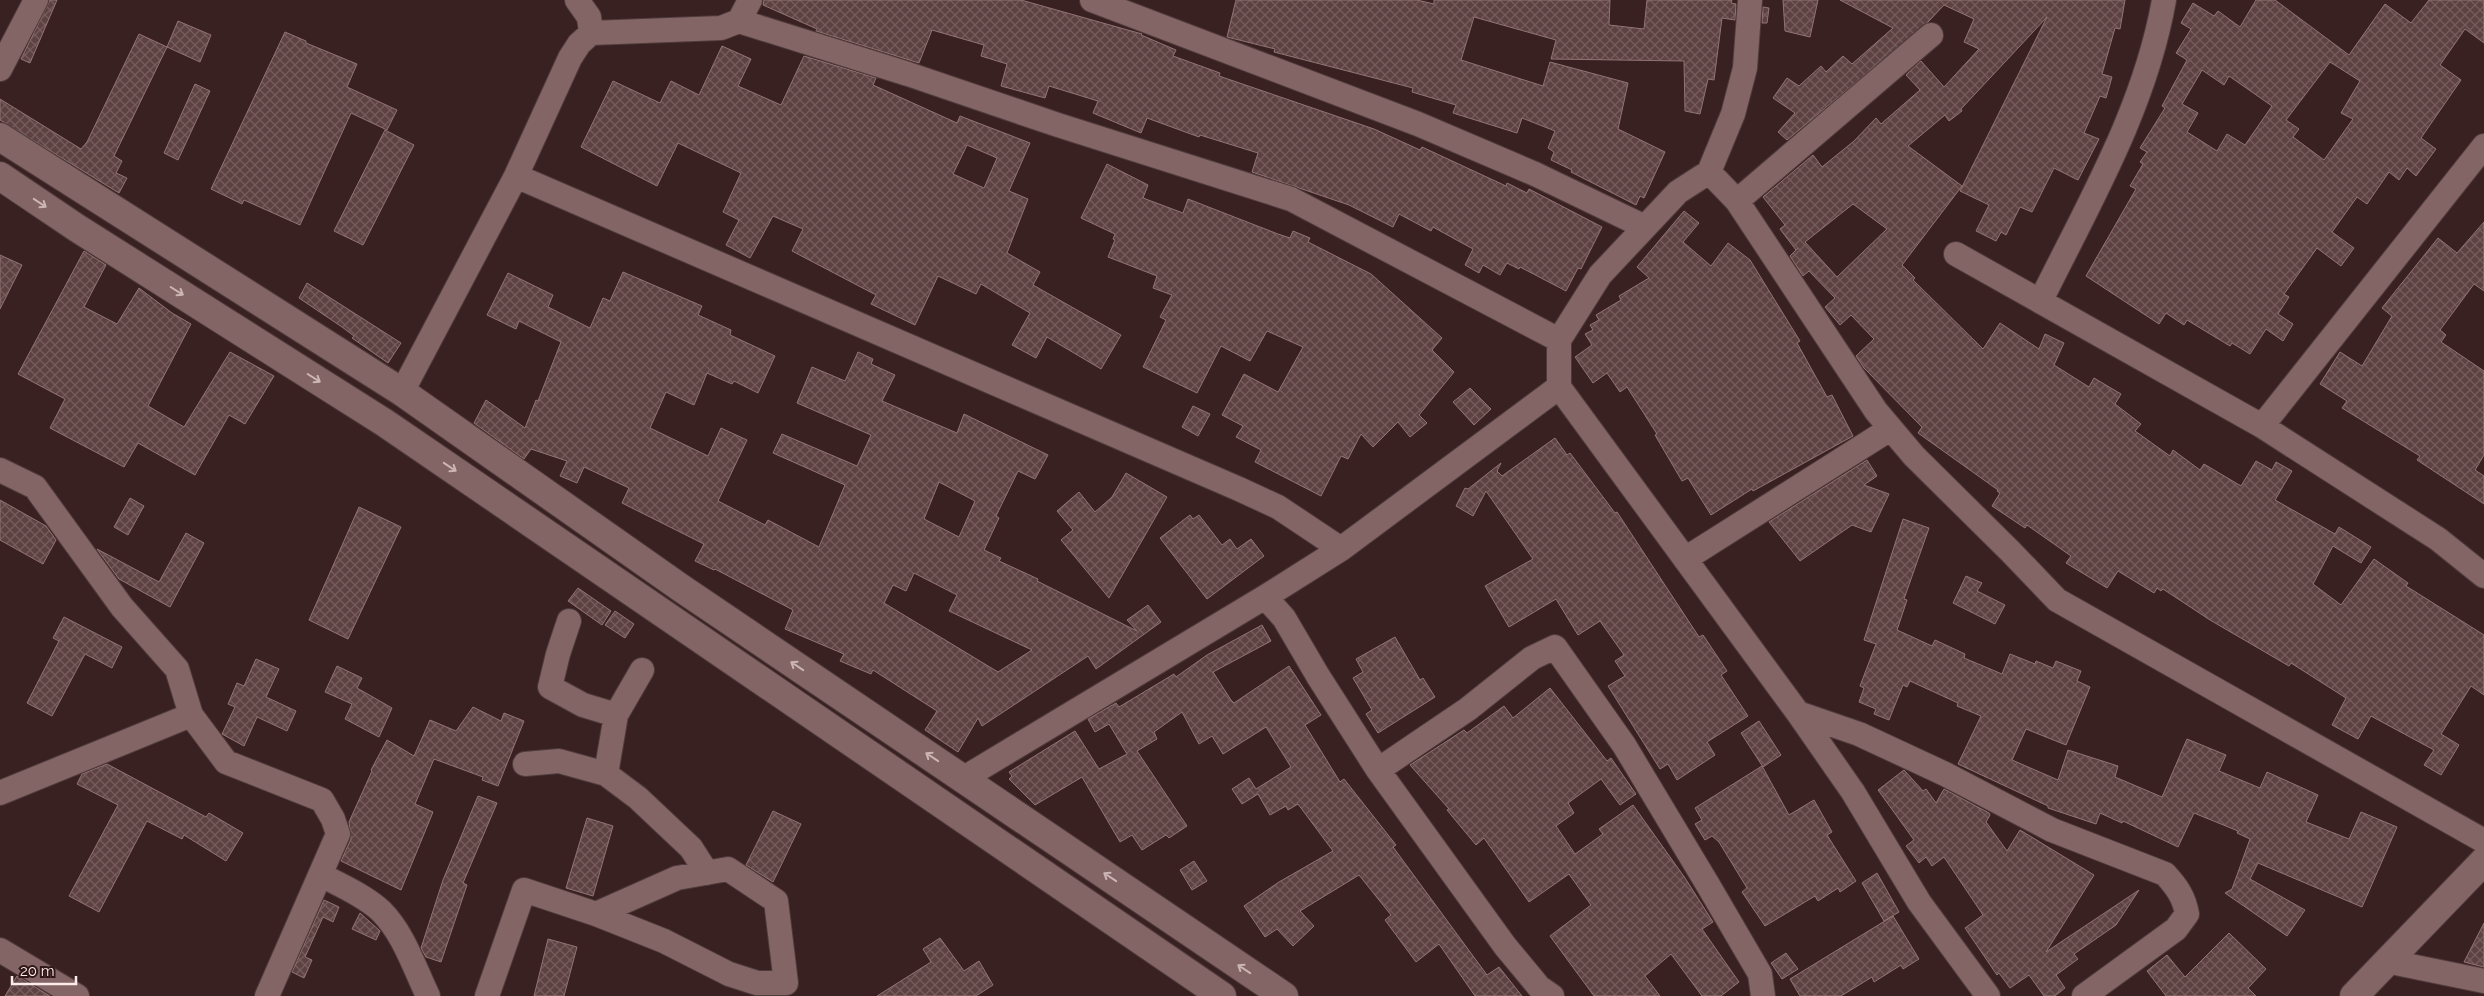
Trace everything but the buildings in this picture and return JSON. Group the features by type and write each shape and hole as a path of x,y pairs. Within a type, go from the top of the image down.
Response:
{"main road":[{"path":"0,137 402,392 681,588 1284,996"},
{"path":"0,176 77,228 385,422 1222,996"},
{"path":"2354,996 2484,862"}],"street":[{"path":"0,69 36,0"},
{"path":"577,0 589,18 591,33"},
{"path":"739,21 750,0"},
{"path":"1092,0 1418,124 1536,174 1645,226"},
{"path":"1750,0 1745,68 1733,114 1710,172 1678,192 1600,275 1559,340 1559,387 1798,713 1853,792 1919,902 1988,996"},
{"path":"2041,300 2129,124 2157,40 2164,0"},
{"path":"402,392 516,176 570,58 579,44 591,33 721,28 739,21 1291,199 1559,340"},
{"path":"1737,201 1930,35"},
{"path":"2262,426 2484,146"},
{"path":"1710,172 1737,201 1876,411 1890,429 1914,456 2057,600 2484,841"},
{"path":"516,176 1278,507 1341,549"},
{"path":"1956,254 2041,300 2262,426 2438,539 2484,576"},
{"path":"964,778 1265,597 1341,549 1559,387"},
{"path":"1685,558 1890,429"},
{"path":"0,470 35,487 122,607 177,668 191,715 226,762 322,800 333,819 338,834 267,996"},
{"path":"1265,597 1284,618 1318,676 1378,770 1505,946 1539,987 1552,996"},
{"path":"569,620 550,687 583,705 616,715"},
{"path":"1378,770 1468,709 1532,658 1555,646 1624,745 1698,868 1760,974 1763,996"},
{"path":"606,774 616,715 642,670"},
{"path":"1798,713 1859,734 1945,774 2052,830 2165,874 2178,889 2187,914 2176,929 2084,996"},
{"path":"0,793 191,715"},
{"path":"525,764 559,761 606,774 638,798 692,848 707,873"},
{"path":"487,996 524,890 596,914 664,941 729,974 757,983 786,983 776,900 728,869 677,878 596,914"},
{"path":"321,875 343,886 379,910 392,924 399,934 428,996"},
{"path":"0,950 77,996"},
{"path":"2386,961 2484,981"}]}
